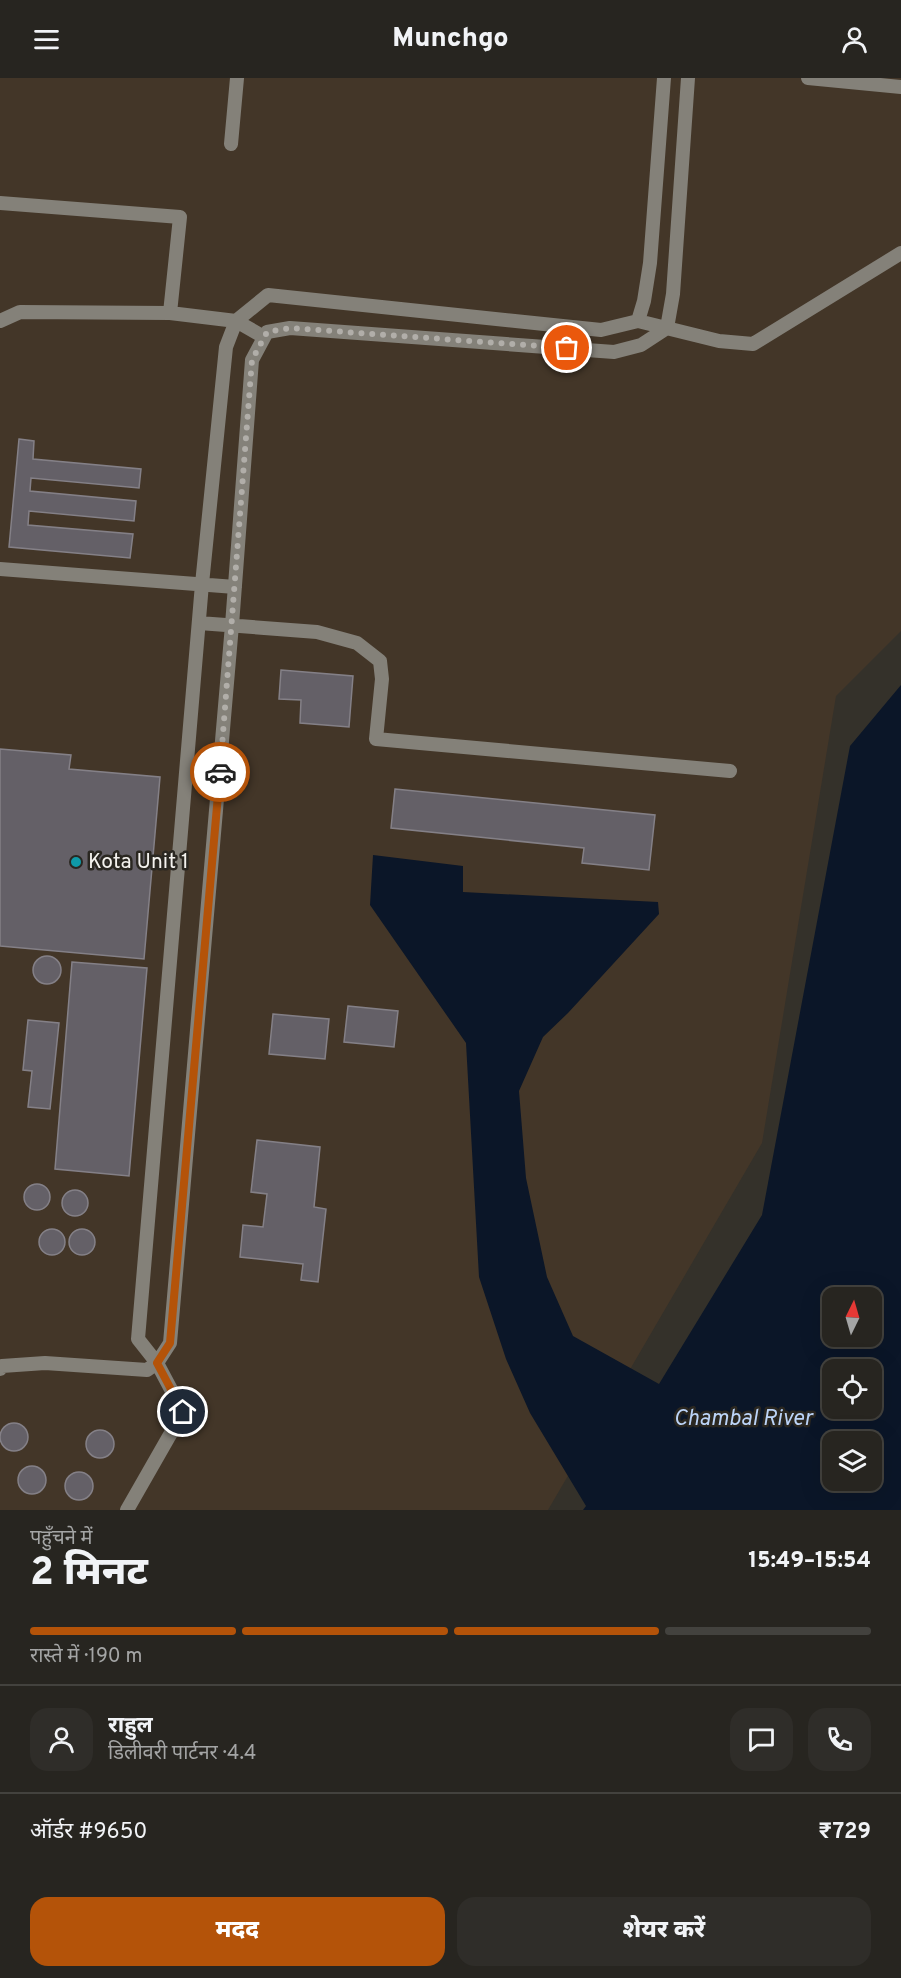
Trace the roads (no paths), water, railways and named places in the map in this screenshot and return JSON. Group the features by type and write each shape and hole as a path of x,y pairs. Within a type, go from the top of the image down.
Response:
{"lane":[{"path":"231,144 237,78"},
{"path":"638,321 644,301 650,263 663,78"},
{"path":"0,1369 2,1366 45,1363 147,1370 157,1363 170,1343 232,625 252,360 264,337 267,332 290,328 614,352 641,345 667,328 673,294 688,78"},
{"path":"808,78 901,87"},
{"path":"0,203 180,217 170,313"},
{"path":"127,1510 183,1412 157,1363 138,1339 202,584 226,347 236,321 268,295 601,330 638,321 719,340 753,344 901,253"},
{"path":"0,321 20,312 170,313 236,321 264,337"},
{"path":"0,569 235,587"},
{"path":"199,623 317,632 357,643 380,661 382,679 376,740 730,771"}],"water":[{"name":"Chambal River","path":"901,685 901,1510 583,1510 586,1506 530,1413 506,1359 479,1277 466,1043 370,905 373,855 463,866 463,892 658,902 659,914 543,1037 519,1091 526,1178 547,1277 573,1336 659,1384 762,1215 850,746"}],"place":[{"name":"Kota Unit 1","path":"76,862"}]}
